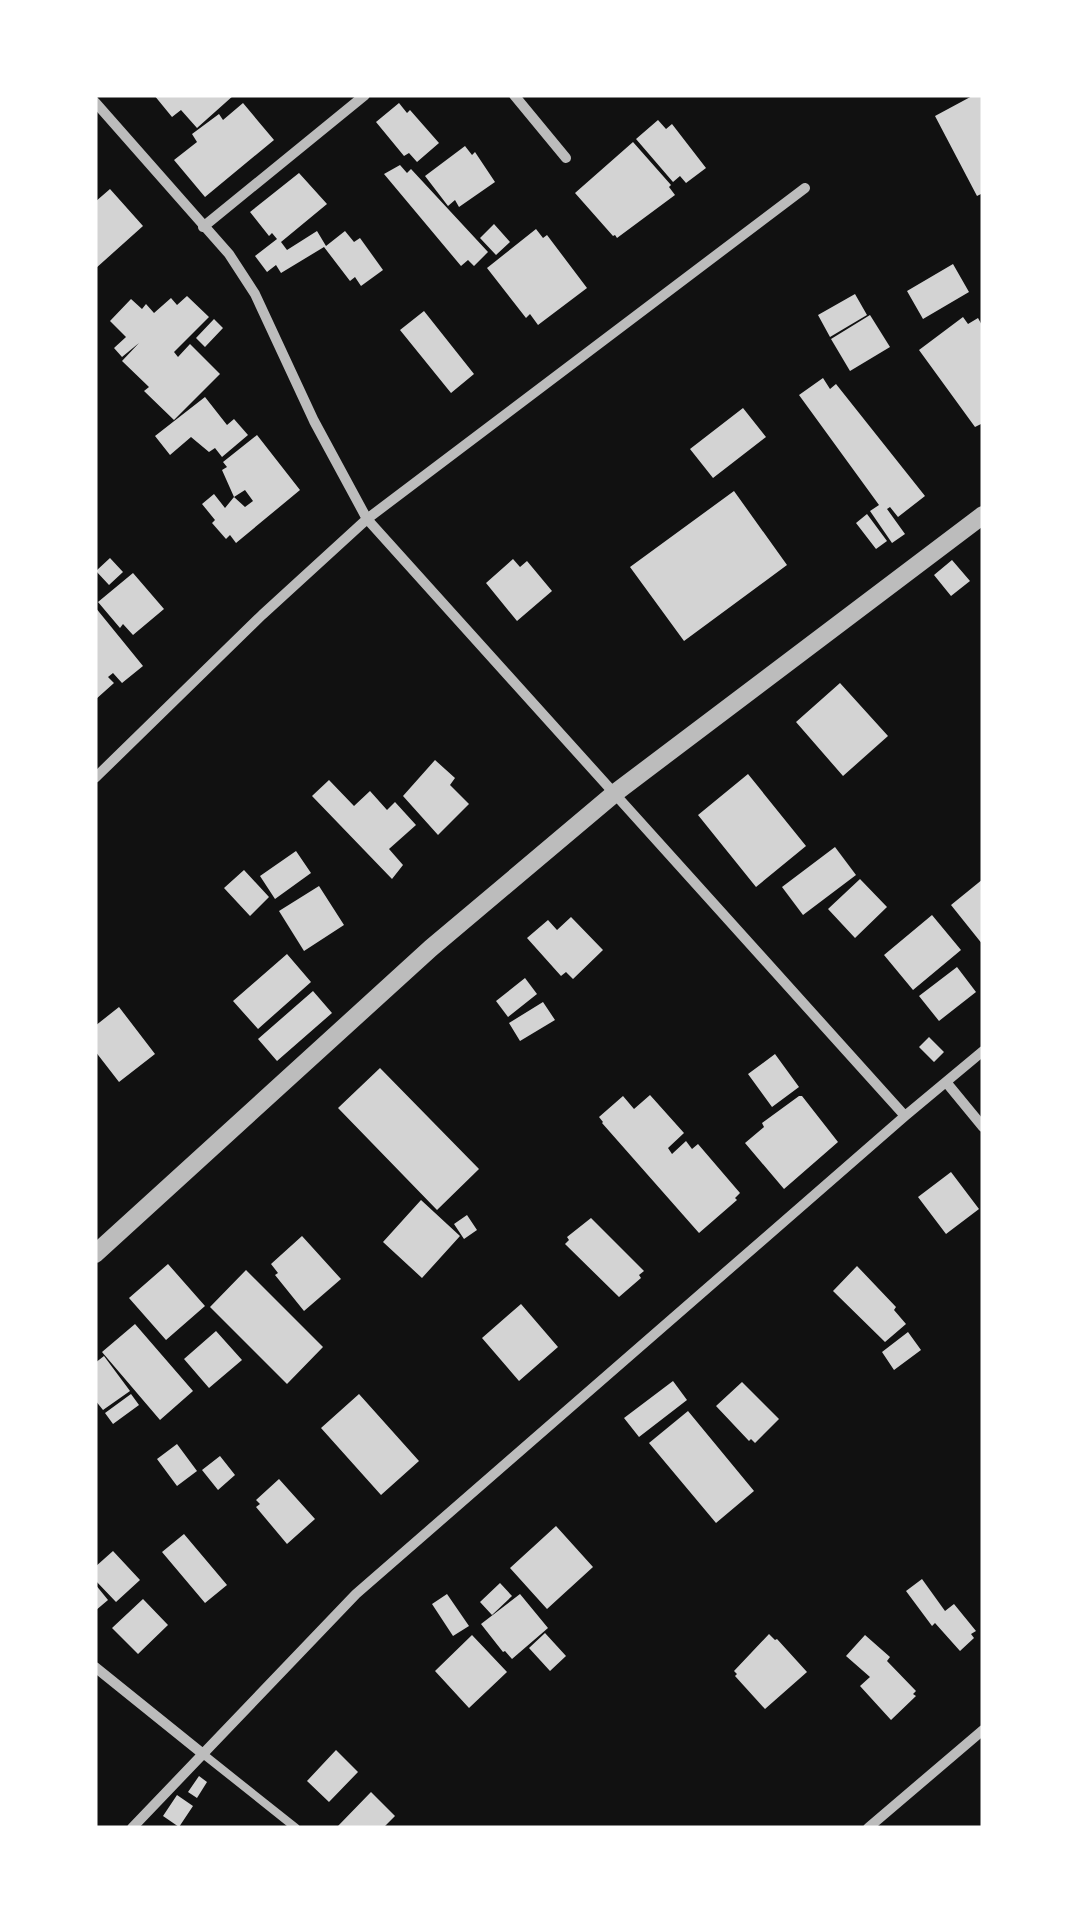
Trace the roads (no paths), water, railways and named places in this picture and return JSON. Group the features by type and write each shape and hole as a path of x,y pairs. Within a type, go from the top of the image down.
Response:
{"street":[{"path":"203,227 365,95"},
{"path":"514,95 566,158"},
{"path":"95,102 229,254 255,294 314,421 367,519 905,1116"},
{"path":"95,778 367,519 804,188"},
{"path":"95,1254 431,948 615,792 983,515"},
{"path":"132,1828 356,1594 983,1051"},
{"path":"946,1082 983,1127"},
{"path":"95,1668 203,1754"},
{"path":"868,1828 983,1730"}],"lane":[{"path":"203,1754 296,1828"}]}
